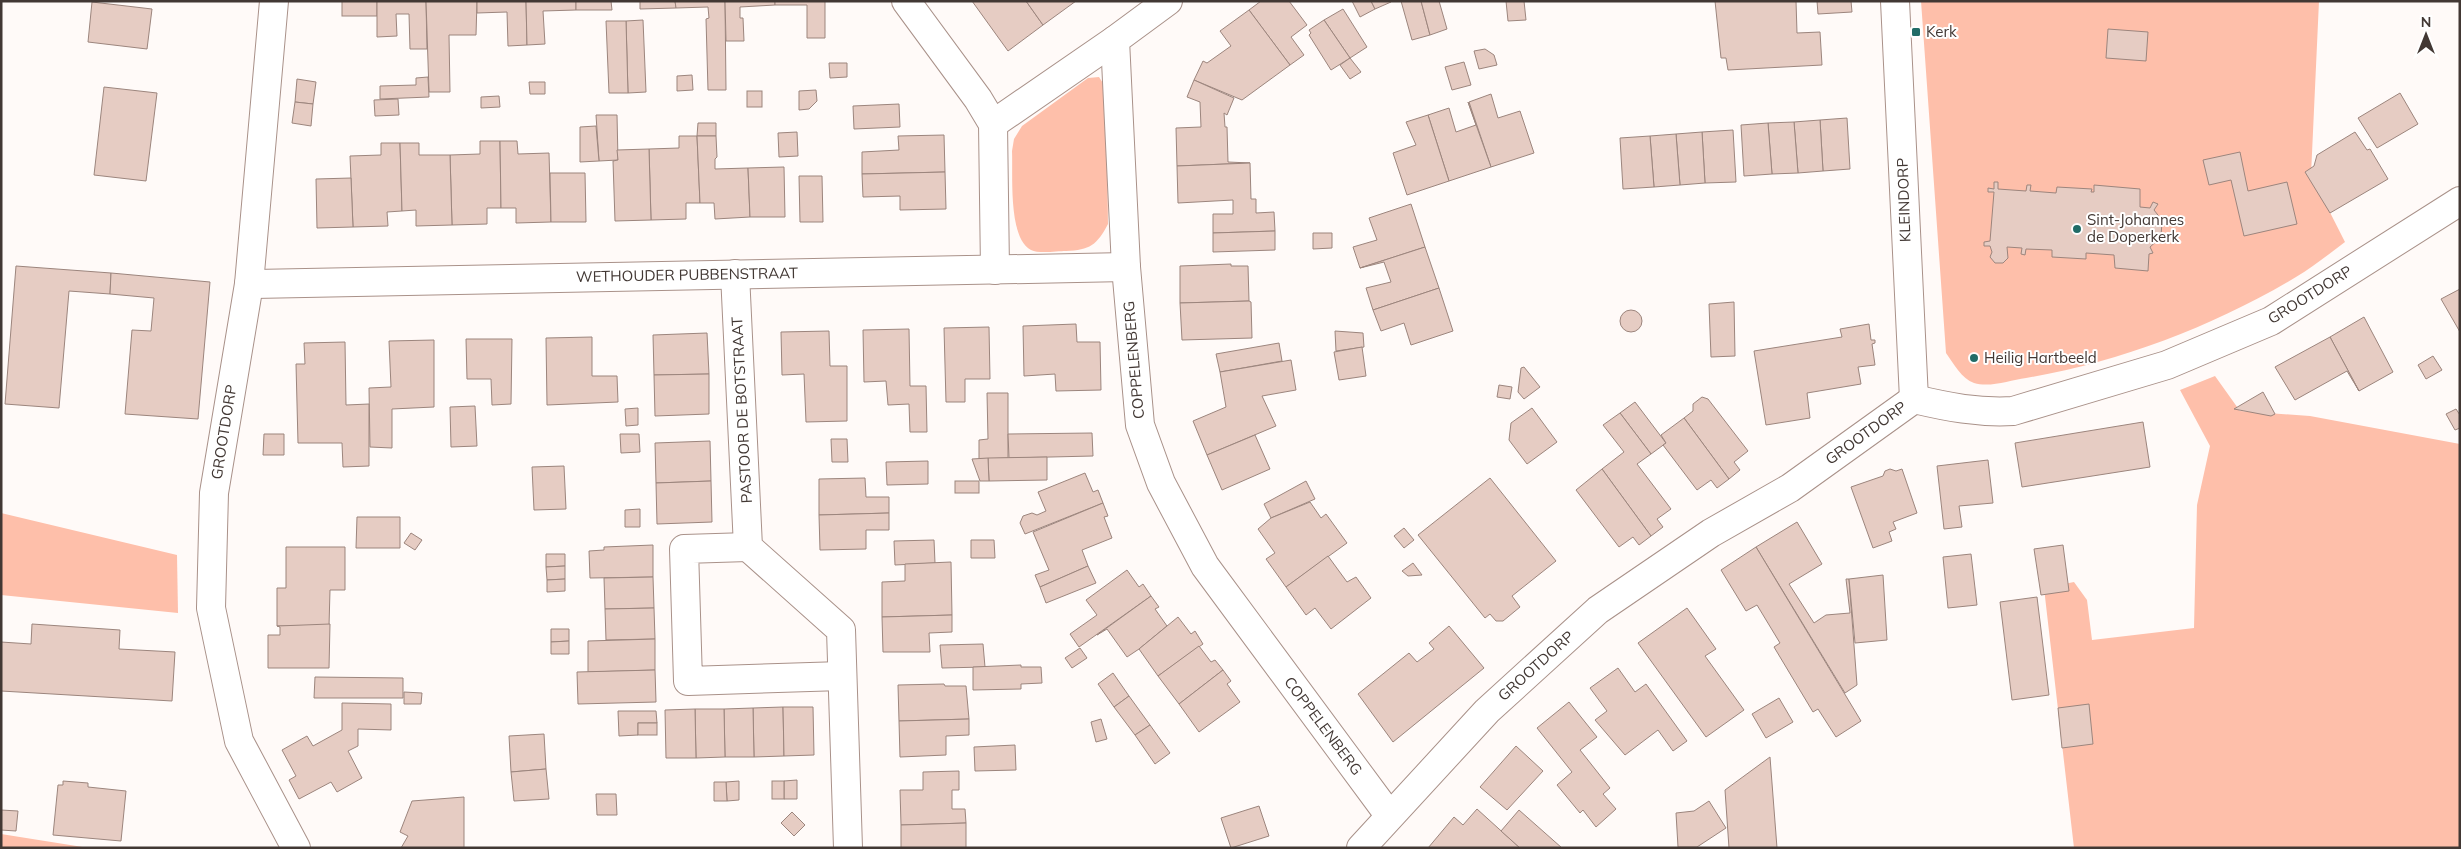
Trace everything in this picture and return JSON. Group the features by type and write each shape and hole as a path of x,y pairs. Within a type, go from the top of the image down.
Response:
{"street":[{"name":"GROOTDORP","path":"274,1 249,284 214,493 211,608 239,741 296,848"},
{"path":"906,1 978,98 993,124 995,270"},
{"path":"993,124 1168,1"},
{"name":"KLEINDORP","path":"1895,1 1914,398"},
{"name":"COPPELENBERG","path":"1115,40 1126,267 1140,425 1161,483 1205,566 1389,815"},
{"name":"GROOTDORP","path":"1361,848 1389,815 1487,711 1598,610 1711,533 1790,488 1914,398 1961,410 2013,411 2167,365 2271,321 2460,201"},
{"name":"WETHOUDER PUBBENSTRAAT","path":"249,284 1126,267"},
{"name":"PASTOOR DE BOTSTRAAT","path":"735,274 748,546"},
{"path":"842,676 688,681 684,549 748,546 841,630 848,848"}],"shaded area":[{"path":"1921,1 2319,1 2311,175 2345,242 2302,273 2265,295 2166,340 2131,352 2061,371 1987,385 1970,381 1958,370 1946,353"},
{"path":"1099,77 1106,88 1108,224 1096,242 1087,248 1048,252 1031,250 1018,233 1015,220 1012,175 1014,139 1022,126 1088,78"},
{"path":"2215,376 2240,411 2310,416 2460,444 2460,848 2074,848 2044,588 2074,582 2087,600 2092,640 2194,628 2197,505 2210,446 2180,390"},
{"path":"1,513 177,555 178,613 1,595"},
{"path":"1,834 89,848 1,848"}],"building":[{"path":"342,1 377,1 377,16 342,16"},
{"path":"377,1 426,1 427,49 410,49 409,14 396,14 397,36 377,37"},
{"path":"426,1 477,1 476,35 449,35 450,92 429,92"},
{"path":"477,1 526,1 527,45 508,46 507,12 477,13"},
{"path":"526,1 576,1 576,10 543,11 545,44 527,45"},
{"path":"576,1 611,1 612,10 576,10"},
{"path":"640,1 675,1 676,8 640,9"},
{"path":"675,1 725,1 726,90 708,90 706,19 709,18 708,7 676,8"},
{"path":"725,1 775,1 775,5 740,7 740,18 743,18 744,41 726,41"},
{"path":"775,1 825,1 825,38 807,38 807,5 775,5"},
{"path":"972,1 1026,1 1043,25 1008,51"},
{"path":"1026,1 1076,1 1043,25"},
{"path":"1261,1 1289,1 1307,25 1291,37 1304,55 1290,65 1249,10"},
{"path":"1352,1 1371,1 1375,9 1360,17"},
{"path":"1371,1 1390,1 1391,2 1375,9"},
{"path":"1401,1 1421,1 1430,35 1412,40"},
{"path":"1421,1 1439,1 1447,29 1430,35"},
{"path":"1506,1 1524,1 1526,20 1508,21"},
{"path":"1715,1 1796,1 1797,33 1820,32 1822,65 1728,70 1726,58 1721,58"},
{"path":"1817,1 1851,1 1852,12 1818,14"},
{"path":"92,2 152,9 147,49 88,42"},
{"path":"1343,9 1367,47 1350,58 1324,20"},
{"path":"1249,10 1290,65 1242,100 1194,80 1203,61 1207,63 1231,46 1220,31"},
{"path":"643,20 646,92 628,93 626,21"},
{"path":"1324,20 1350,58 1331,70 1309,35 1311,33 1309,30"},
{"path":"606,21 626,21 628,93 609,93"},
{"path":"2108,29 2148,32 2146,61 2106,58"},
{"path":"1485,49 1494,55 1497,65 1479,69 1474,51"},
{"path":"1350,58 1361,72 1350,79 1340,65"},
{"path":"1464,62 1471,85 1452,90 1445,67"},
{"path":"829,63 847,63 847,77 830,78"},
{"path":"692,75 693,90 677,91 677,76"},
{"path":"428,77 429,97 380,99 380,86 416,85 416,78"},
{"path":"297,79 316,82 313,104 295,102"},
{"path":"1194,80 1234,98 1227,115 1224,113 1225,127 1227,127 1228,162 1250,163 1177,166 1176,128 1201,127 1200,102 1187,97"},
{"path":"529,82 545,82 545,94 530,94"},
{"path":"104,87 157,93 146,181 94,175"},
{"path":"816,90 817,101 809,109 799,110 799,91"},
{"path":"747,91 762,91 762,107 747,107"},
{"path":"2400,93 2418,124 2377,148 2358,118"},
{"path":"1491,94 1498,118 1520,111 1534,153 1491,167 1469,102"},
{"path":"499,96 500,107 481,108 481,97"},
{"path":"398,99 399,115 375,116 374,100"},
{"path":"295,102 313,104 311,126 292,123"},
{"path":"1468,102 1491,167 1449,181 1428,115 1449,108 1456,132 1476,125"},
{"path":"899,104 900,127 854,129 853,106"},
{"path":"596,115 617,115 618,160 599,161"},
{"path":"1428,115 1449,181 1407,195 1393,153 1416,145 1406,122"},
{"path":"1847,118 1850,169 1823,171 1820,120"},
{"path":"1820,120 1823,171 1798,173 1794,122"},
{"path":"1794,122 1798,173 1772,174 1768,123"},
{"path":"698,123 716,123 716,136 697,136"},
{"path":"1768,123 1772,174 1744,176 1741,125"},
{"path":"596,126 599,161 580,162 580,127"},
{"path":"1733,130 1736,182 1705,183 1702,132"},
{"path":"797,132 798,156 779,157 778,133"},
{"path":"1702,132 1705,183 1680,185 1676,134"},
{"path":"2355,132 2367,150 2370,149 2388,179 2330,213 2305,172 2314,166 2317,155"},
{"path":"1676,134 1680,185 1654,187 1650,136"},
{"path":"944,135 945,172 862,174 862,152 899,150 898,136"},
{"path":"679,136 697,136 700,203 686,203 686,219 651,220 649,149 679,148"},
{"path":"697,136 716,136 717,157 715,159 715,169 748,168 750,217 715,219 714,203 700,203"},
{"path":"1650,136 1654,187 1623,189 1620,138"},
{"path":"480,141 500,141 501,208 487,208 487,224 452,225 450,155 480,154"},
{"path":"500,141 517,141 518,154 549,153 551,222 516,223 516,208 501,208"},
{"path":"381,143 400,143 402,211 387,212 388,226 353,227 350,156 381,155"},
{"path":"400,143 419,143 419,155 450,155 452,225 416,226 416,210 402,211"},
{"path":"649,149 651,220 615,221 613,161 618,160 617,150"},
{"path":"2240,152 2248,191 2287,182 2297,224 2244,236 2231,180 2209,185 2203,160"},
{"path":"1250,163 1251,199 1256,199 1256,213 1274,212 1275,231 1213,233 1213,214 1233,214 1233,200 1178,203 1177,166"},
{"path":"784,167 785,217 750,217 748,168"},
{"path":"945,172 946,209 900,210 900,196 863,197 862,174"},
{"path":"550,173 585,173 586,222 551,222"},
{"path":"799,176 822,176 823,222 800,222"},
{"path":"351,178 353,227 317,228 316,179"},
{"name":"Sint-Johannes de Doperkerk","path":"1994,182 1998,182 1998,189 2026,191 2027,185 2031,185 2030,191 2056,193 2057,187 2092,189 2091,192 2094,192 2094,185 2140,189 2140,207 2150,208 2153,202 2158,204 2154,210 2161,219 2168,217 2170,222 2162,223 2161,235 2168,238 2166,242 2159,239 2150,247 2153,253 2149,254 2148,271 2115,268 2114,255 2086,253 2086,259 2052,257 2052,250 2026,249 2025,255 2021,254 2022,248 2007,247 2008,258 2003,263 1995,263 1990,257 1992,252 1990,246 1984,246 1984,242 1990,241 1994,192 1988,192 1988,188 1994,189"},
{"path":"1411,204 1425,247 1360,268 1353,247 1377,240 1369,218"},
{"path":"1275,231 1275,250 1213,252 1213,233"},
{"path":"1313,233 1332,233 1332,248 1313,249"},
{"path":"1425,247 1439,288 1373,310 1366,288 1391,282 1384,262 1360,268"},
{"path":"1231,264 1231,266 1248,266 1249,301 1180,303 1180,266"},
{"path":"16,266 111,273 110,294 69,291 59,408 5,404"},
{"path":"111,273 210,282 198,419 125,414 132,330 151,331 154,298 110,294"},
{"path":"1439,288 1453,331 1411,345 1404,323 1381,331 1373,310"},
{"path":"2460,289 2460,332 2441,299"},
{"path":"1251,302 1252,338 1182,340 1180,303"},
{"path":"1734,302 1735,356 1711,357 1709,304"},
{"path":"1627,310 1635,310 1642,317 1642,325 1635,332 1627,332 1620,325 1620,317"},
{"path":"2364,317 2393,372 2359,391 2330,337"},
{"path":"1076,324 1077,342 1100,342 1101,390 1056,391 1055,374 1024,376 1023,326"},
{"path":"1869,324 1871,340 1875,340 1875,343 1872,344 1875,365 1858,367 1861,384 1807,393 1810,418 1766,425 1754,351 1842,337 1840,329"},
{"path":"989,327 990,379 965,379 965,402 946,402 944,328"},
{"path":"909,329 910,386 926,386 927,432 910,432 909,404 888,405 886,381 864,382 863,330"},
{"path":"829,331 830,366 847,366 847,421 806,422 804,374 782,375 781,332"},
{"path":"1335,331 1363,333 1364,347 1336,351"},
{"path":"707,333 709,374 654,375 653,335"},
{"path":"592,337 592,376 617,376 618,402 547,405 546,338"},
{"path":"2330,337 2359,391 2347,371 2295,400 2275,367"},
{"path":"466,339 512,339 511,404 492,405 491,379 467,379"},
{"path":"434,340 434,407 392,409 392,448 370,447 369,388 391,387 389,341"},
{"path":"345,342 346,405 369,404 369,466 343,467 342,443 298,443 296,364 305,364 304,343"},
{"path":"1279,343 1282,361 1220,372 1216,354"},
{"path":"1362,347 1366,376 1339,380 1334,352"},
{"path":"2433,356 2442,370 2426,379 2418,365"},
{"path":"1291,360 1296,390 1262,396 1276,426 1207,455 1193,421 1226,407 1220,372"},
{"path":"1524,367 1540,387 1524,399 1518,392 1521,368"},
{"path":"709,374 709,414 655,416 654,375"},
{"path":"1499,385 1512,387 1510,399 1497,397"},
{"path":"2263,392 2275,414 2271,416 2234,409"},
{"path":"987,393 1008,393 1008,458 979,459 979,440 988,439"},
{"path":"1702,397 1708,399 1748,451 1734,462 1740,470 1729,479 1684,418 1693,411 1693,404"},
{"path":"1635,402 1666,443 1651,454 1620,413"},
{"path":"475,406 477,446 451,447 450,407"},
{"path":"638,408 638,425 626,426 625,409"},
{"path":"1532,408 1557,442 1527,464 1509,440 1511,423"},
{"path":"2456,409 2460,415 2460,428 2455,430 2446,414"},
{"path":"1620,413 1651,454 1637,464 1671,509 1657,519 1663,527 1651,536 1602,469 1624,452 1603,425"},
{"path":"1684,418 1729,479 1717,488 1711,480 1697,490 1663,445 1666,443 1661,435"},
{"path":"2143,422 2150,467 2022,487 2015,443"},
{"path":"1092,433 1093,456 1009,458 1008,434"},
{"path":"264,434 284,434 284,455 263,455"},
{"path":"620,434 639,434 640,452 621,453"},
{"path":"1255,435 1270,469 1222,490 1207,455"},
{"path":"831,439 847,439 848,462 832,462"},
{"path":"710,441 711,481 656,483 655,443"},
{"path":"1047,457 1047,480 989,481 988,458"},
{"path":"988,458 989,481 980,481 972,459"},
{"path":"1988,460 1993,503 1959,506 1962,527 1944,529 1937,466"},
{"path":"928,461 928,484 887,485 886,462"},
{"path":"564,466 566,509 534,510 532,467"},
{"path":"1602,469 1651,536 1639,545 1633,537 1619,547 1576,490"},
{"path":"1890,469 1896,471 1902,469 1917,513 1893,522 1896,529 1889,532 1892,541 1873,548 1851,487 1883,476 1885,471"},
{"path":"1085,473 1093,492 1098,490 1103,503 1025,534 1020,523 1023,516 1032,513 1037,515 1046,511 1038,492"},
{"path":"865,478 866,497 889,497 889,513 819,515 819,479"},
{"path":"1490,478 1556,561 1512,596 1520,607 1503,621 1496,621 1490,614 1485,618 1418,535"},
{"path":"711,481 712,522 657,524 656,483"},
{"path":"955,481 979,481 979,493 955,493"},
{"path":"1306,481 1315,499 1271,518 1264,504"},
{"path":"1310,502 1321,518 1326,514 1347,543 1286,587 1266,559 1275,553 1258,529 1271,518"},
{"path":"1103,503 1108,516 1104,517 1112,538 1082,550 1088,566 1040,587 1035,575 1049,570 1033,532"},
{"path":"640,509 640,527 625,527 625,510"},
{"path":"889,513 889,530 866,530 866,549 820,550 819,515"},
{"path":"357,517 400,517 400,548 356,548"},
{"path":"1797,522 1822,564 1789,584 1814,623 1826,615 1850,613 1846,579 1849,579 1857,685 1845,693 1756,547"},
{"path":"1404,528 1414,540 1404,548 1394,536"},
{"path":"411,533 422,540 415,550 404,543"},
{"path":"934,540 935,563 895,565 894,541"},
{"path":"971,540 994,540 995,558 971,558"},
{"path":"653,545 653,577 590,578 589,551 604,550 604,547"},
{"path":"2063,545 2069,591 2041,595 2034,549"},
{"path":"286,547 345,547 345,590 330,590 329,626 277,626 277,588 286,588"},
{"path":"1756,547 1861,721 1836,737 1818,709 1813,712 1774,647 1780,643 1757,605 1746,611 1721,570"},
{"path":"546,554 565,554 565,566 546,567"},
{"path":"1971,554 1977,605 1948,608 1943,557"},
{"path":"1328,556 1347,582 1356,577 1371,598 1331,629 1315,608 1306,615 1286,587"},
{"path":"951,562 952,615 882,617 882,582 905,581 905,564"},
{"path":"1413,563 1422,575 1408,576 1402,571"},
{"path":"565,566 565,579 547,580 546,567"},
{"path":"1088,566 1096,583 1046,603 1040,587"},
{"path":"1127,570 1139,587 1143,584 1151,596 1079,647 1070,634 1097,615 1086,600"},
{"path":"1883,575 1887,640 1855,643 1849,579"},
{"path":"653,577 654,608 605,609 604,578"},
{"path":"565,579 565,591 547,592 547,580"},
{"path":"1151,596 1159,607 1155,609 1167,626 1139,649 1127,657 1107,629 1097,635"},
{"path":"2037,597 2049,695 2012,700 2000,602"},
{"path":"654,608 655,639 606,640 605,609"},
{"path":"1687,608 1716,649 1705,656 1744,710 1706,737 1638,643"},
{"path":"952,615 952,632 929,633 930,652 883,652 882,617"},
{"path":"1178,617 1191,634 1195,631 1203,644 1158,676 1139,649"},
{"path":"32,624 120,630 119,649 175,652 172,701 1,691 1,642 31,644"},
{"path":"330,624 329,668 268,668 268,635 280,635 280,627 277,626"},
{"path":"1449,626 1484,668 1393,742 1358,694 1409,653 1417,662 1434,649 1429,643"},
{"path":"551,629 569,629 569,641 551,642"},
{"path":"655,639 655,670 588,672 588,641"},
{"path":"569,641 569,654 551,654 551,642"},
{"path":"983,644 985,667 942,668 940,645"},
{"path":"1199,646 1211,662 1215,660 1223,670 1179,704 1158,676"},
{"path":"1080,648 1087,658 1072,668 1065,658"},
{"path":"1021,665 1021,667 1041,667 1042,683 1021,684 1021,689 973,690 973,667"},
{"path":"1618,668 1635,692 1646,684 1687,741 1673,751 1658,730 1625,755 1595,720 1607,711 1590,688"},
{"path":"655,670 656,702 578,704 577,672"},
{"path":"1223,670 1231,681 1227,684 1240,702 1199,732 1179,704"},
{"path":"1113,673 1129,696 1114,707 1098,684"},
{"path":"315,677 403,678 403,698 314,698"},
{"path":"944,684 945,686 966,686 969,719 899,721 898,685"},
{"path":"404,692 422,693 421,704 404,704"},
{"path":"1129,696 1150,725 1135,735 1114,707"},
{"path":"1779,698 1793,722 1766,738 1752,714"},
{"path":"1569,702 1597,737 1580,750 1610,788 1603,794 1616,809 1596,827 1583,810 1580,813 1557,785 1572,772 1537,728"},
{"path":"342,703 391,704 391,730 358,729 358,746 348,751 362,778 337,792 331,782 299,799 289,780 296,776 282,750 307,736 313,746 342,730"},
{"path":"2089,704 2093,744 2062,748 2058,708"},
{"path":"783,707 784,756 754,757 753,708"},
{"path":"783,707 813,707 814,755 784,756"},
{"path":"753,708 754,757 725,757 724,709"},
{"path":"695,709 724,709 725,757 696,758"},
{"path":"695,709 696,758 666,758 665,710"},
{"path":"618,711 656,711 657,723 638,723 638,735 619,736"},
{"path":"969,719 969,735 946,736 946,755 900,757 899,721"},
{"path":"1101,719 1107,739 1096,742 1091,722"},
{"path":"638,723 657,723 657,735 638,735"},
{"path":"1150,725 1170,753 1155,764 1135,735"},
{"path":"544,734 546,769 511,772 509,736"},
{"path":"1015,745 1016,770 975,771 974,747"},
{"path":"1516,746 1543,771 1507,810 1480,787"},
{"path":"1770,757 1777,848 1729,848 1725,790"},
{"path":"546,769 549,799 514,801 511,772"},
{"path":"959,771 959,790 952,790 952,809 965,809 966,823 901,825 900,790 923,790 923,772"},
{"path":"797,780 797,799 784,799 784,781"},
{"path":"63,781 88,783 88,787 126,791 121,841 53,835 58,785 63,785"},
{"path":"739,781 739,800 727,801 726,782"},
{"path":"772,781 784,781 784,799 772,799"},
{"path":"714,782 726,782 727,801 714,801"},
{"path":"596,794 616,794 617,815 597,815"},
{"path":"464,797 464,848 401,848 408,836 400,832 412,801"},
{"path":"1709,801 1726,828 1697,847 1678,847 1676,813 1694,811"},
{"path":"1259,806 1269,836 1231,848 1221,818"},
{"path":"1477,809 1520,848 1428,848 1454,817 1463,825"},
{"path":"1,810 18,811 16,831 1,830"},
{"path":"1519,810 1562,848 1520,848 1501,831"},
{"path":"792,812 805,825 794,836 781,823"},
{"path":"966,823 966,848 901,848 901,825"}],"place":[{"name":"Kerk","path":"1916,32"},
{"name":"Sint-Johannes de Doperkerk","path":"2077,229"},
{"name":"Heilig Hartbeeld","path":"1974,358"}]}
